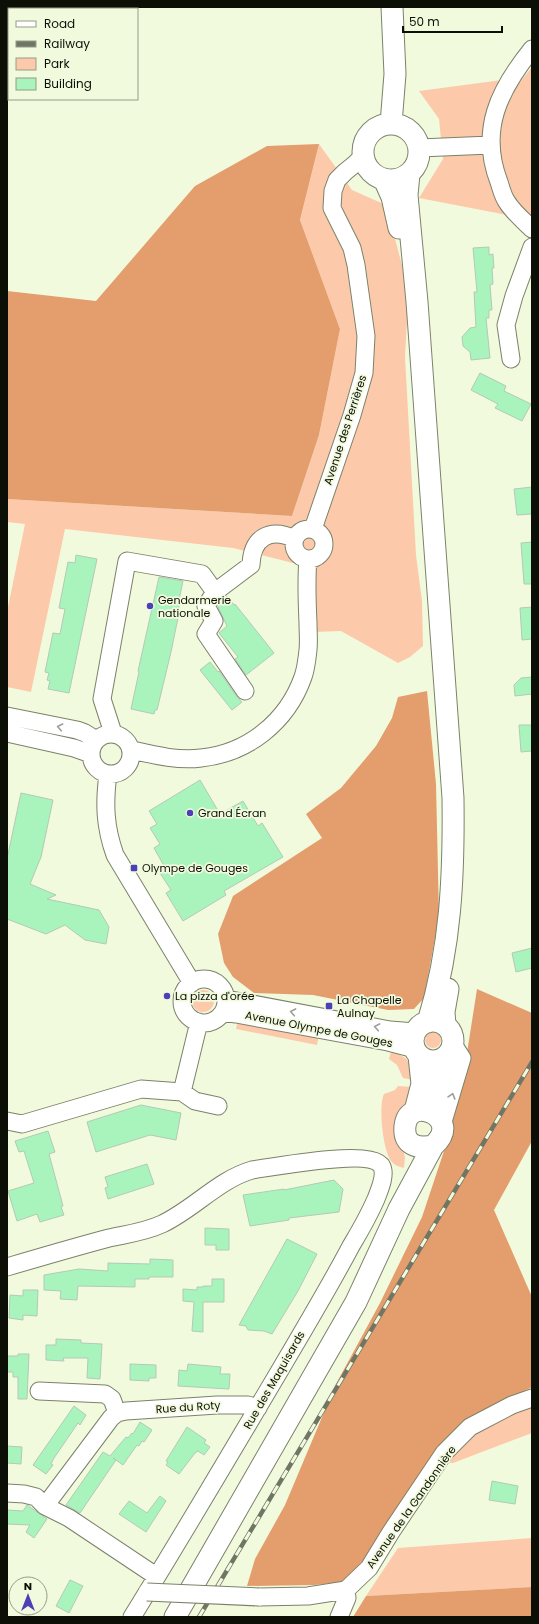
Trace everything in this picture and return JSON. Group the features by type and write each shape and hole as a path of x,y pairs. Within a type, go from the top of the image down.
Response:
{"main road":[{"path":"391,124 395,74 392,7"},
{"path":"391,124 406,129 412,134 419,148 419,158 416,166 409,174 402,178 393,180 384,179 377,176 370,170 364,155 364,146 374,131 382,126 391,124"},
{"path":"409,174 407,195 417,302 453,798 461,858 461,888 458,918 444,1012 425,1036 422,1084 414,1111 409,1116 405,1124 404,1134 408,1141 414,1146 419,1148 433,1146"},
{"path":"384,179 392,198 417,302"},
{"path":"175,1617 356,1302 399,1209 433,1146 439,1141 443,1132 439,1120 436,1086 452,1037 425,1036"},
{"path":"425,1036 426,1059 448,1052"},
{"path":"414,1111 430,1111 439,1120"},
{"path":"399,1209 410,1166 408,1141"}],"street":[{"path":"532,50 510,78 500,96 492,120 491,145 494,170 507,202 532,229"},
{"path":"419,148 491,145"},
{"name":"Avenue des Perrières","path":"313,529 352,414 364,373 366,336 356,265 349,242 332,208 333,191 337,180 364,155"},
{"path":"511,359 506,325 514,296 532,247"},
{"path":"304,529 313,529 318,531 323,539 323,549 317,556 308,559 300,556 296,552 294,543 297,535 304,529"},
{"path":"245,691 206,634 214,621 206,606 215,592 251,565 254,547 258,540 263,537 278,534 295,539"},
{"path":"132,750 178,758 201,758 223,754 245,746 261,735 280,717 293,699 303,677 308,648 308,559"},
{"path":"113,733 102,699 127,560 202,574 215,592"},
{"path":"7,716 77,730 85,733 93,747 93,764 99,771 108,774 118,773 126,768 131,760 132,750 128,742 122,736 113,733 104,734 93,747 74,748 7,733"},
{"path":"108,774 106,789 106,823 108,837 115,855 192,983"},
{"path":"206,979 213,981 219,985 224,992 224,1006 212,1021 198,1022 192,1019 183,1008 183,994 192,983 206,979"},
{"name":"Avenue Olympe de Gouges","path":"224,1006 425,1036"},
{"path":"182,1092 198,1022"},
{"path":"7,1121 22,1124 141,1089 182,1092 195,1101 218,1106"},
{"name":"Rue des Maquisards","path":"7,1267 52,1253 117,1236 141,1232 162,1224 190,1208 226,1181 239,1174 252,1170 358,1158 377,1162 382,1166 383,1172 381,1185 375,1201 334,1278 258,1408 132,1617"},
{"path":"39,1391 105,1394 112,1399 117,1413 111,1418 45,1506"},
{"name":"Avenue de la Gandonnière","path":"346,1590 370,1568 444,1453 470,1427 512,1405 532,1398"},
{"name":"Rue du Roty","path":"117,1413 126,1411 217,1405 248,1405 258,1408"},
{"path":"7,1493 24,1494 36,1497 45,1506 69,1518 156,1576"},
{"path":"147,1592 259,1597 308,1596 346,1590 347,1598 339,1617"}],"green space":[{"path":"532,67 532,223 502,214 419,198 443,159 439,119 419,91 502,80 520,82"},
{"path":"319,144 352,190 386,205 402,265 408,303 405,357 416,555 422,601 423,646 410,657 398,663 341,631 313,632 313,568 233,548 65,529 31,692 7,687 7,612 25,524 7,522 7,499 292,516 319,435 340,329 300,220"},
{"path":"203,990 211,993 214,1001 211,1009 203,1012 195,1009 192,1001 195,993"},
{"path":"238,1019 319,1035 317,1045 236,1029"},
{"path":"433,1032 440,1037 441,1040 436,1047 433,1048 426,1043 425,1040 430,1033"},
{"path":"391,1052 405,1058 408,1061 412,1068 413,1080 403,1078 397,1065 389,1059"},
{"path":"398,1086 413,1087 402,1146 405,1157 404,1168 394,1164 388,1155 381,1118 382,1100 384,1094 395,1090"},
{"path":"532,1387 532,1433 453,1463 434,1462 473,1417"},
{"path":"532,1538 532,1587 366,1596 398,1548"}],"shaded area":[{"path":"319,144 300,220 340,329 319,435 292,516 7,499 7,291 96,301 195,186 267,146"},
{"path":"427,691 436,784 439,916 424,998 414,1009 388,1010 313,995 254,993 233,977 224,963 218,934 233,896 322,838 306,814 341,788 376,746 392,718 398,697"},
{"path":"477,989 532,1013 532,1141 494,1210 532,1297 532,1387 473,1417 369,1554 343,1582 314,1585 247,1586 255,1559 285,1505 336,1384 380,1303 422,1217 444,1151 462,1085"},
{"path":"532,1587 532,1617 353,1617 366,1596"}],"building":[{"path":"489,247 489,255 493,254 494,268 492,268 493,284 490,285 492,310 489,310 489,318 486,318 490,358 471,360 470,352 463,346 462,337 470,328 476,327 474,292 477,292 473,248"},
{"path":"480,373 506,386 504,391 531,404 522,421 495,408 498,404 471,390"},
{"path":"532,487 532,514 517,515 514,489"},
{"path":"532,542 532,584 524,584 521,543"},
{"path":"76,555 97,559 69,693 48,689 50,681 47,680 49,673 45,672 53,633 60,634 65,609 59,608 68,562 75,563"},
{"path":"159,577 183,581 179,600 179,613 171,652 157,710 155,710 154,714 131,709"},
{"path":"227,596 274,653 246,675 235,659 238,657 219,633 227,626 218,607 222,600"},
{"path":"532,607 532,639 522,640 520,608"},
{"path":"210,662 218,672 219,671 242,702 232,710 200,670"},
{"path":"532,677 532,694 515,696 514,685 521,678"},
{"path":"519,725 532,725 532,751 521,752"},
{"path":"200,780 220,814 243,801 258,826 262,823 283,857 224,891 226,895 183,921 166,893 171,890 158,870 164,866 154,848 160,844 150,828 157,824 149,811"},
{"path":"21,793 53,800 41,857 30,884 56,895 47,899 99,910 109,927 106,944 85,940 65,925 46,934 7,919 7,859"},
{"path":"532,948 532,968 516,972 512,953"},
{"path":"141,1105 181,1113 176,1140 150,1135 96,1152 87,1122"},
{"path":"48,1131 55,1152 49,1154 64,1215 40,1222 37,1214 17,1221 8,1191 34,1183 24,1151 19,1152 15,1141"},
{"path":"147,1164 154,1184 108,1199 105,1188 108,1187 105,1177"},
{"path":"334,1180 343,1189 339,1212 289,1218 289,1220 250,1226 243,1195 284,1190"},
{"path":"205,1228 229,1229 229,1250 216,1250 216,1245 205,1245"},
{"path":"287,1239 317,1254 298,1291 272,1334 264,1331 248,1330 246,1326 239,1325"},
{"path":"150,1259 173,1260 173,1277 149,1277 149,1279 135,1279 135,1287 78,1286 77,1300 60,1299 61,1291 44,1290 44,1275 79,1269 108,1271 108,1263 150,1264"},
{"path":"212,1279 224,1279 224,1302 203,1302 203,1332 192,1331 194,1302 183,1301 183,1289 197,1290 197,1287 212,1286"},
{"path":"23,1290 38,1290 37,1316 23,1315 23,1320 9,1318 10,1295 23,1296"},
{"path":"56,1339 81,1340 81,1343 102,1344 100,1379 87,1378 88,1358 63,1358 64,1361 46,1360 46,1345 56,1345"},
{"path":"18,1354 29,1354 27,1399 18,1399 18,1377 13,1377 13,1372 7,1372 7,1356 18,1356"},
{"path":"130,1364 156,1365 156,1378 149,1378 149,1381 130,1380"},
{"path":"188,1364 221,1367 220,1374 230,1374 229,1389 178,1386 179,1370 187,1371"},
{"path":"74,1406 86,1415 80,1425 78,1423 54,1458 51,1464 53,1465 46,1474 33,1465"},
{"path":"140,1422 152,1430 144,1442 142,1441 139,1446 137,1445 123,1465 116,1460 80,1513 66,1505 103,1452 110,1456 126,1437 128,1438 132,1433 133,1434"},
{"path":"187,1427 206,1440 204,1443 210,1447 204,1455 198,1451 195,1453 179,1474 166,1465 168,1462 166,1461"},
{"path":"7,1446 22,1447 21,1464 7,1463"},
{"path":"492,1481 518,1486 515,1504 489,1500"},
{"path":"160,1496 166,1501 146,1532 119,1514 129,1501 147,1513"},
{"path":"27,1505 47,1519 34,1538 26,1532 30,1525 7,1524 7,1510 23,1511"},
{"path":"70,1580 83,1586 69,1613 56,1606"}],"railway":[{"path":"199,1617 532,1062"}],"place":[{"name":"Gendarmerie nationale","path":"150,606"},
{"name":"Grand Écran","path":"190,813"},
{"name":"Olympe de Gouges","path":"134,868"},
{"name":"La pizza d'orée","path":"167,996"},
{"name":"La Chapelle Aulnay","path":"329,1006"}]}
